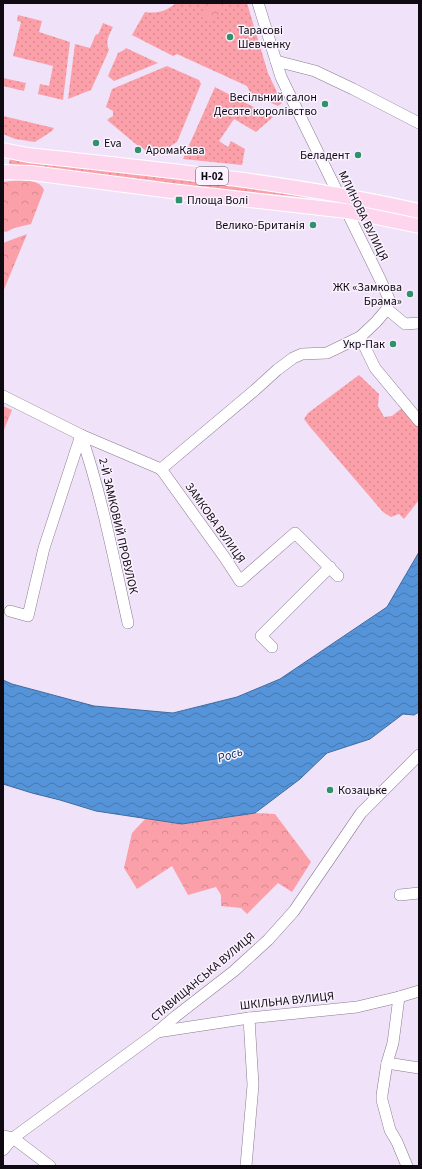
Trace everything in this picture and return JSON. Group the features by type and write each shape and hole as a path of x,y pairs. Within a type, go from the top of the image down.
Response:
{"main road":[{"name":"Н-02","path":"3,150 28,156 230,178 338,194 419,211"},
{"name":"Н-02","path":"3,172 32,173 171,191 347,211 419,226"}],"street":[{"name":"МЛИНОВА ВУЛИЦЯ","path":"258,3 282,77 389,299 387,309"},
{"path":"276,61 315,71 419,122"},
{"path":"3,396 82,435 161,469 293,358 302,354 326,353 360,338 387,309 405,324 419,323"},
{"path":"360,338 375,368 419,421"},
{"path":"10,611 28,616 44,554 44,548 82,435"},
{"name":"2-Й ЗАМКОВИЙ ПРОВУЛОК","path":"82,435 90,460 128,623"},
{"name":"ЗАМКОВА ВУЛИЦЯ","path":"161,469 240,581 295,533 338,576"},
{"path":"272,648 262,636 330,567"},
{"name":"СТАВИЩАНСЬКА ВУЛИЦЯ","path":"3,1150 8,1137 156,1032 234,971 268,940 294,911 361,813 419,756"},
{"path":"400,894 419,893"},
{"name":"ШКІЛЬНА ВУЛИЦЯ","path":"156,1032 249,1018 357,1007 419,991"},
{"path":"399,997 393,1043 387,1063 382,1100 390,1130 397,1142 407,1166"},
{"path":"246,1166 253,1085 249,1018"},
{"path":"387,1063 419,1068"},
{"path":"8,1137 50,1166"}],"green space":[{"path":"176,3 247,3 268,73 282,103 278,106 251,94 247,86 177,54 173,56 132,35 145,12 154,13 162,11"},
{"path":"205,3 225,3 224,6 218,11 218,16 214,20 209,21 204,20 202,17 203,10 206,7"},
{"path":"18,15 42,21 39,32 70,42 63,100 38,94 40,84 49,86 53,66 13,56 21,22 17,21"},
{"path":"103,23 113,27 107,41 109,50 91,90 68,99 75,44 90,48"},
{"path":"126,48 158,63 114,81 108,76 118,53"},
{"path":"167,66 199,80 201,84 177,142 155,156 137,145 107,120 113,116 113,111 106,107 112,89"},
{"path":"3,78 26,83 24,91 3,86"},
{"path":"215,87 273,117 256,132 234,119 219,141 228,147 231,141 245,149 242,165 183,159"},
{"path":"3,116 54,128 52,131 35,142 15,139 3,134"},
{"path":"10,158 310,195 310,198 146,181 9,164"},
{"path":"19,180 40,184 44,190 31,224 14,228 6,232 3,231 3,182"},
{"path":"27,234 3,292 3,243"},
{"path":"359,375 379,394 378,406 384,417 392,416 402,408 419,427 419,500 404,519 399,514 391,517 383,512 304,419 308,413"},
{"path":"3,406 12,410 3,432"},
{"path":"255,813 275,814 311,862 292,892 278,883 247,914 241,908 221,906 221,895 216,887 188,895 172,866 137,889 124,868 132,833 146,818 182,824"}],"water":[{"name":"Рось","path":"419,552 419,712 414,715 403,714 370,739 327,753 300,779 255,813 182,824 96,811 3,784 3,680 12,684 94,706 173,713 237,697 280,679 387,607"}],"place":[{"name":"Тарасові Шевченку","path":"230,37"},
{"name":"Весільний салон Десяте королівство","path":"325,104"},
{"name":"Eva","path":"96,143"},
{"name":"АромаКава","path":"138,150"},
{"name":"Беладент","path":"358,155"},
{"name":"Площа Волі","path":"179,200"},
{"name":"Велико-Британія","path":"313,225"},
{"name":"ЖК «Замкова Брама»","path":"410,294"},
{"name":"Укр-Пак","path":"393,344"},
{"name":"Козацьке","path":"330,790"}]}
